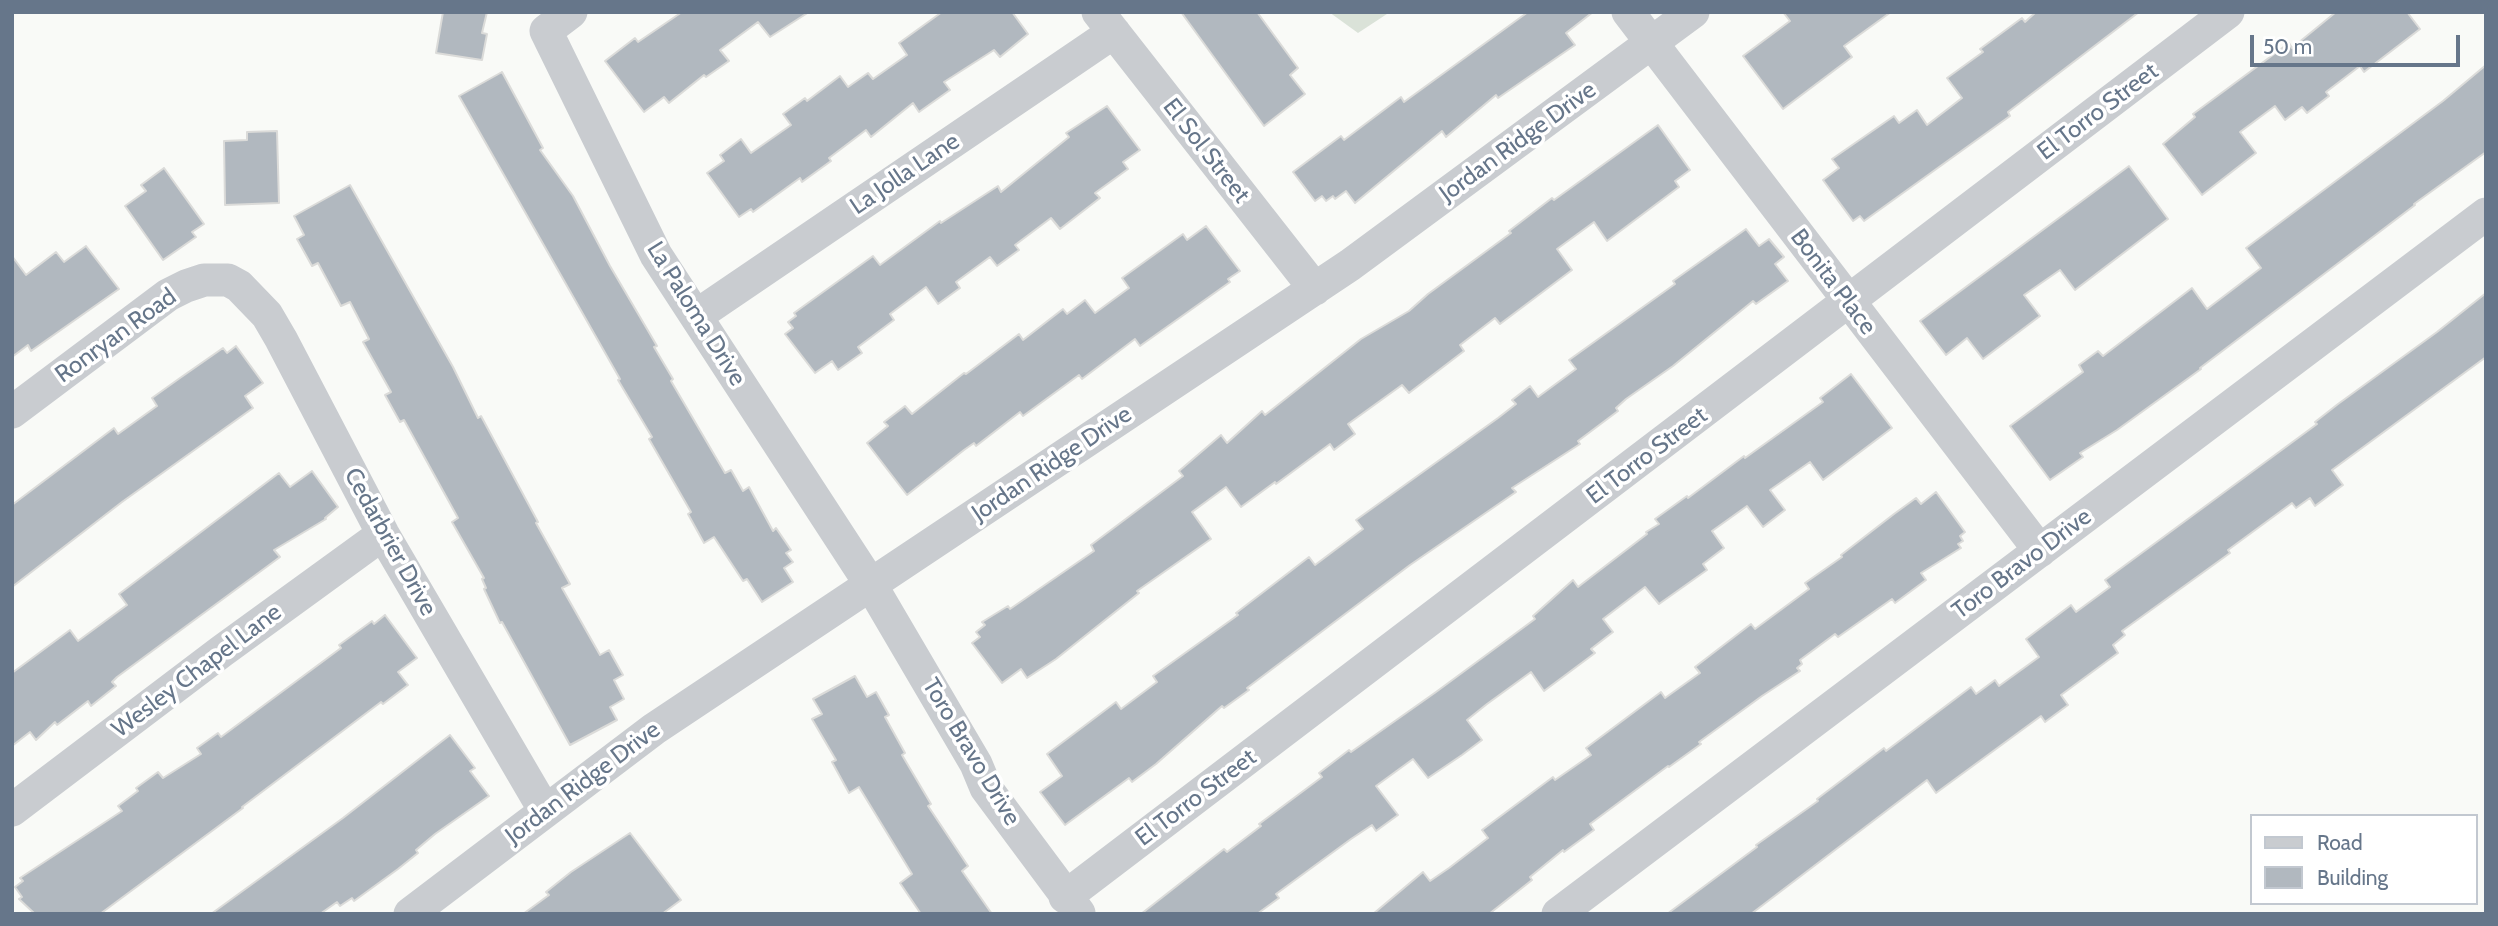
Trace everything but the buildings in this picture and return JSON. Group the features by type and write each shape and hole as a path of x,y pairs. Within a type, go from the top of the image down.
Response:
{"street":[{"name":"Bonita Place","path":"1628,12 2040,551"},
{"name":"Jordan Ridge Drive","path":"410,914 654,729 1315,289 1693,12"},
{"name":"El Torro Street","path":"1072,905 2228,12"},
{"name":"La Paloma Drive","path":"559,22 656,256 871,584"},
{"name":"La Jolla Lane","path":"696,316 1106,22"},
{"name":"El Sol Street","path":"1106,22 1315,289"},
{"name":"Toro Bravo Drive","path":"1558,914 2486,214"},
{"name":"Ronryan Road","path":"12,412 169,295 204,280 228,279"},
{"name":"Cedarbrier Drive","path":"228,279 252,298 274,327 383,534 545,811"},
{"name":"Wesley Chapel Lane","path":"12,810 222,651 383,534"},
{"name":"Toro Bravo Drive","path":"871,584 976,764 986,788 1072,905"}],"shaded area":[{"path":"1329,12 1390,12 1358,33"}]}
